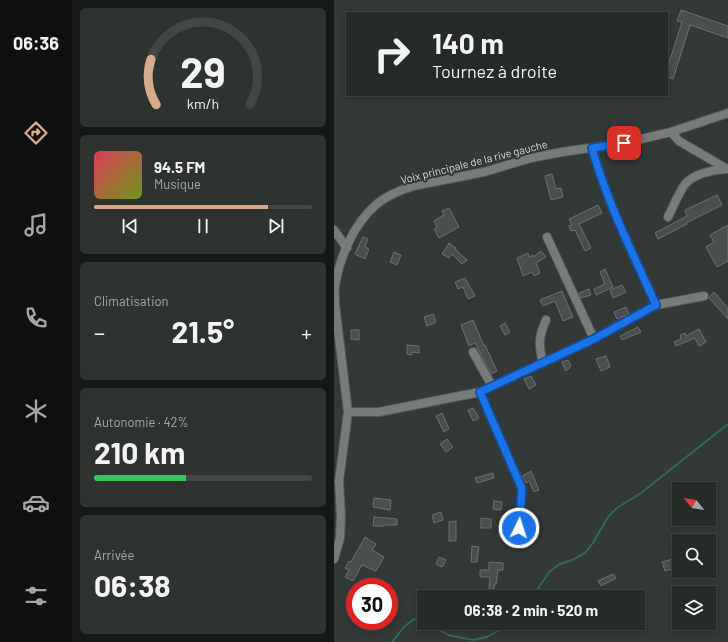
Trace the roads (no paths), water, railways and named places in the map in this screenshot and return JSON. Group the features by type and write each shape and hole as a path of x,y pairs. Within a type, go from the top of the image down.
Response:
{"street":[{"name":"Voix principale de la rive gauche","path":"334,559 340,538 341,516 339,481 348,412 335,304 335,287 347,248 362,219 378,203 402,190 413,186 484,172 531,158 624,143 671,132 728,113"},
{"path":"671,132 678,141 728,169"},
{"path":"592,148 602,181 622,230 656,305"},
{"path":"668,217 686,184 698,176 714,170 728,169"},
{"path":"334,230 347,248"},
{"path":"547,237 594,339"},
{"path":"348,412 379,412 480,392 594,339 656,305 704,296"},
{"path":"543,362 539,347 540,332 546,320"},
{"path":"473,352 492,386"},
{"path":"480,392 522,489 519,528"}],"waterway":[{"path":"537,590 550,571 560,564 585,553 593,543 608,517 617,508 641,493 728,424"},
{"path":"392,642 404,627 414,619 417,620"},
{"path":"440,630 448,635 473,640 487,637 500,630"}]}
